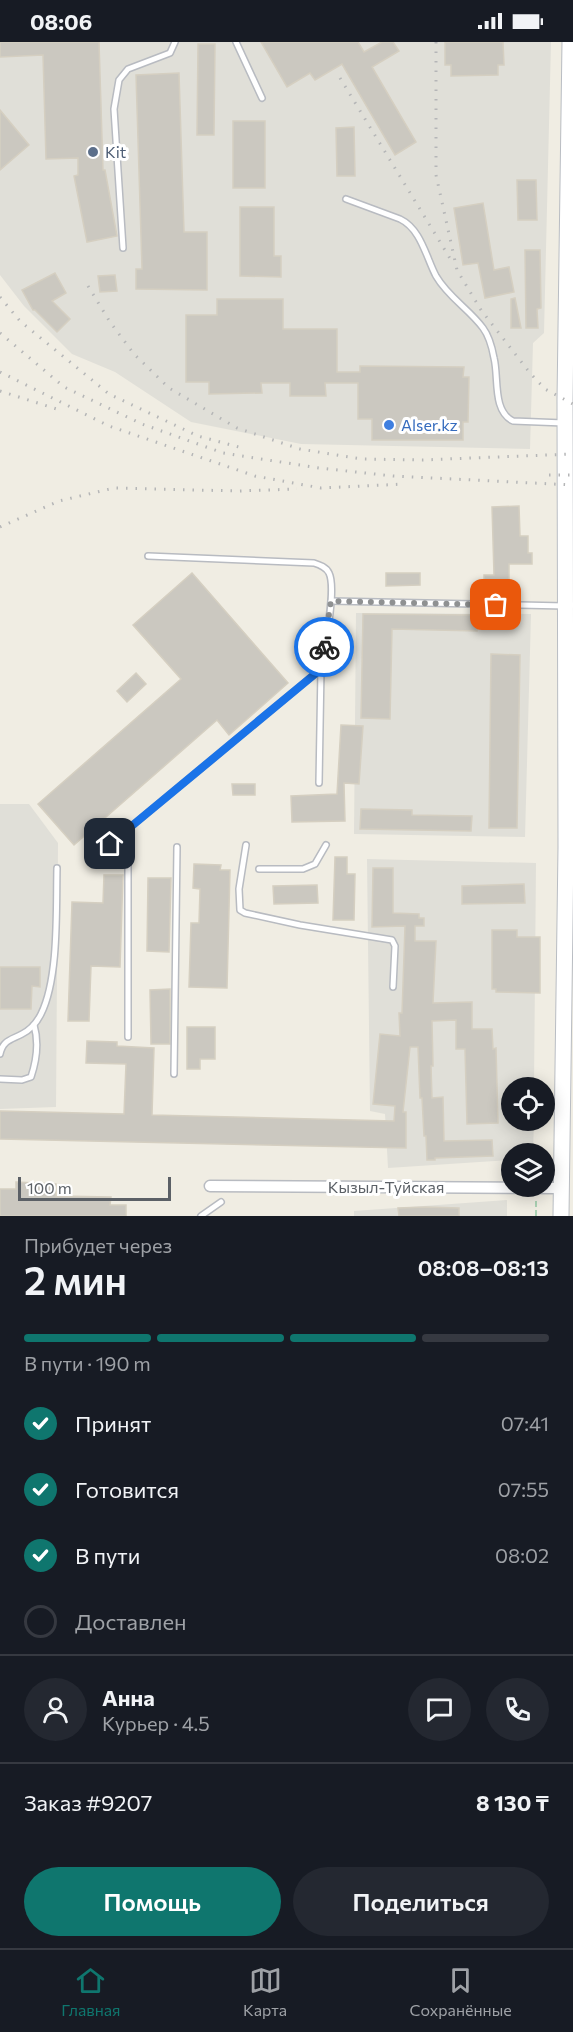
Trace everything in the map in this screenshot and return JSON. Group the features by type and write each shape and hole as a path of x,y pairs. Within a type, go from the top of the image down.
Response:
{"main road":[{"path":"561,1216 569,605 565,423 569,389 570,42"}],"street":[{"name":"Кызыл-Туйская","path":"210,1186 501,1187"},
{"name":"Кызыл-Туйская","path":"555,1188 562,1188"}],"lane":[{"path":"123,248 114,130 117,88 123,74 128,69 170,53 175,42"},
{"path":"236,42 262,98"},
{"path":"346,198 400,219 414,230 441,283 487,334 496,368 501,408 508,418 513,421 565,423"},
{"path":"148,556 314,563 329,572 331,601 321,669 319,783"},
{"path":"331,601 569,605"},
{"path":"110,844 321,669"},
{"path":"246,844 239,889 240,910 300,925 392,940 395,946 393,987"},
{"path":"259,869 303,869 315,864 326,845"},
{"path":"174,1074 177,847"},
{"path":"128,858 128,1037"},
{"path":"0,1054 8,1040 24,1034 34,1025 41,1014 47,996 52,966 57,868"},
{"path":"0,1079 22,1080 31,1077 37,1052 37,1035 34,1025"},
{"path":"201,1216 222,1202"}],"path":[{"path":"536,1197 536,1216"}],"shaded area":[{"path":"0,42 551,42 544,333 533,343 530,449 301,444 191,422 115,372 72,354 24,306 0,275"},
{"path":"356,613 531,614 525,837 354,834"},
{"path":"0,804 29,804 58,843 56,1107 0,1109"},
{"path":"367,859 536,863 534,1077 501,1077 501,1131 534,1131 533,1143 501,1143 501,1161 388,1168 385,1114 370,1111"},
{"path":"507,1200 507,1216 354,1216 354,1211"}],"building":[{"path":"0,42 99,42 103,170 105,170 117,236 87,242 74,176 78,175 78,158 46,159 43,55 0,57"},
{"path":"261,42 358,42 364,52 382,42 393,42 399,51 372,67 416,142 395,155 342,64 315,80 310,73 287,87"},
{"path":"445,42 503,42 504,65 498,65 498,75 451,76 451,65 445,65"},
{"path":"198,44 215,44 214,135 197,135"},
{"path":"179,73 184,232 207,232 207,290 136,289 136,269 142,269 136,75"},
{"path":"0,110 29,145 0,170"},
{"path":"233,121 265,121 265,188 233,188"},
{"path":"354,127 355,176 337,176 336,128"},
{"path":"517,180 536,180 537,220 518,220"},
{"path":"483,203 494,270 509,267 514,292 485,298 478,263 463,265 454,208"},
{"path":"240,207 274,207 274,256 281,256 281,277 240,276"},
{"path":"525,250 540,250 541,308 537,309 538,328 526,328"},
{"path":"55,273 66,293 52,301 70,319 57,332 33,310 22,290"},
{"path":"115,275 117,291 100,292 98,276"},
{"path":"515,298 521,328 511,328 511,299"},
{"path":"217,299 283,299 283,329 337,329 337,372 360,372 360,366 464,367 463,377 469,377 468,422 463,422 463,440 372,440 372,419 358,419 358,383 325,383 326,396 290,396 290,383 261,383 262,393 209,394 209,382 186,382 186,315 217,315"},
{"path":"519,506 520,536 528,536 528,553 532,553 532,564 509,564 509,588 484,588 484,575 494,575 492,507"},
{"path":"192,573 288,683 229,735 217,720 74,845 38,804 181,679 133,625"},
{"path":"386,573 420,573 420,585 386,586"},
{"path":"363,614 476,615 477,631 392,629 390,719 361,718"},
{"path":"491,654 520,655 517,828 489,828"},
{"path":"136,673 146,684 127,702 117,691"},
{"path":"341,725 363,726 359,784 344,783 345,821 292,822 291,796 337,794"},
{"path":"232,784 255,784 255,795 233,795"},
{"path":"361,809 412,810 412,815 472,816 471,831 360,829"},
{"path":"335,857 347,857 347,874 355,874 354,920 333,920"},
{"path":"194,864 221,865 220,870 230,870 227,988 189,987 191,923 199,923 200,889 193,888"},
{"path":"373,868 393,868 393,913 419,914 419,918 424,918 424,926 415,926 415,941 436,941 433,1003 472,1002 472,1029 492,1029 493,1049 496,1048 498,1123 467,1124 465,1049 456,1049 456,1020 432,1021 433,1066 431,1066 432,1098 443,1097 444,1141 492,1140 493,1156 427,1160 422,1098 420,1098 418,1047 410,1047 403,1112 406,1112 406,1148 0,1139 0,1111 124,1114 126,1064 86,1063 87,1041 117,1042 117,1046 154,1048 152,1115 394,1121 395,1106 373,1104 380,1034 400,1036 399,1013 402,1013 405,926 372,927"},
{"path":"104,875 123,875 120,967 91,966 89,1021 68,1021 72,902 103,903"},
{"path":"148,878 171,878 169,952 147,951"},
{"path":"524,884 525,903 462,904 462,886"},
{"path":"317,885 318,903 274,904 273,886"},
{"path":"492,930 517,930 517,937 540,937 540,993 496,992 496,989 492,989"},
{"path":"0,967 40,967 40,987 32,986 31,1009 0,1009"},
{"path":"170,989 170,1044 151,1044 150,990"},
{"path":"187,1027 215,1027 215,1059 200,1059 200,1069 187,1069"},
{"path":"16,1182 56,1184 56,1196 111,1197 110,1205 126,1205 126,1216 0,1216 0,1189 16,1189"},
{"path":"398,1208 459,1208 459,1216 399,1216"}],"railway":[{"path":"436,42 436,175 457,270 481,310 530,373 545,389 573,404"},
{"path":"340,78 451,260"},
{"path":"88,286 110,322 134,354 169,388 237,428 300,449 362,459 422,460 573,454"},
{"path":"0,297 20,321 109,394 198,436 246,449"},
{"path":"0,333 64,387 142,424 223,453 319,468 393,476 573,485"},
{"path":"0,372 109,426 255,476 321,488 405,484"},
{"path":"0,391 63,411"},
{"path":"549,475 573,475"},
{"path":"0,527 59,501 114,488 238,491 297,489"}],"way so far":[{"path":"324,647 331,601 496,605"}],"place":[{"name":"Kit","path":"93,152"},
{"name":"Alser.kz","path":"389,425"}],"route":[{"path":"110,844 321,669 324,647"}]}
